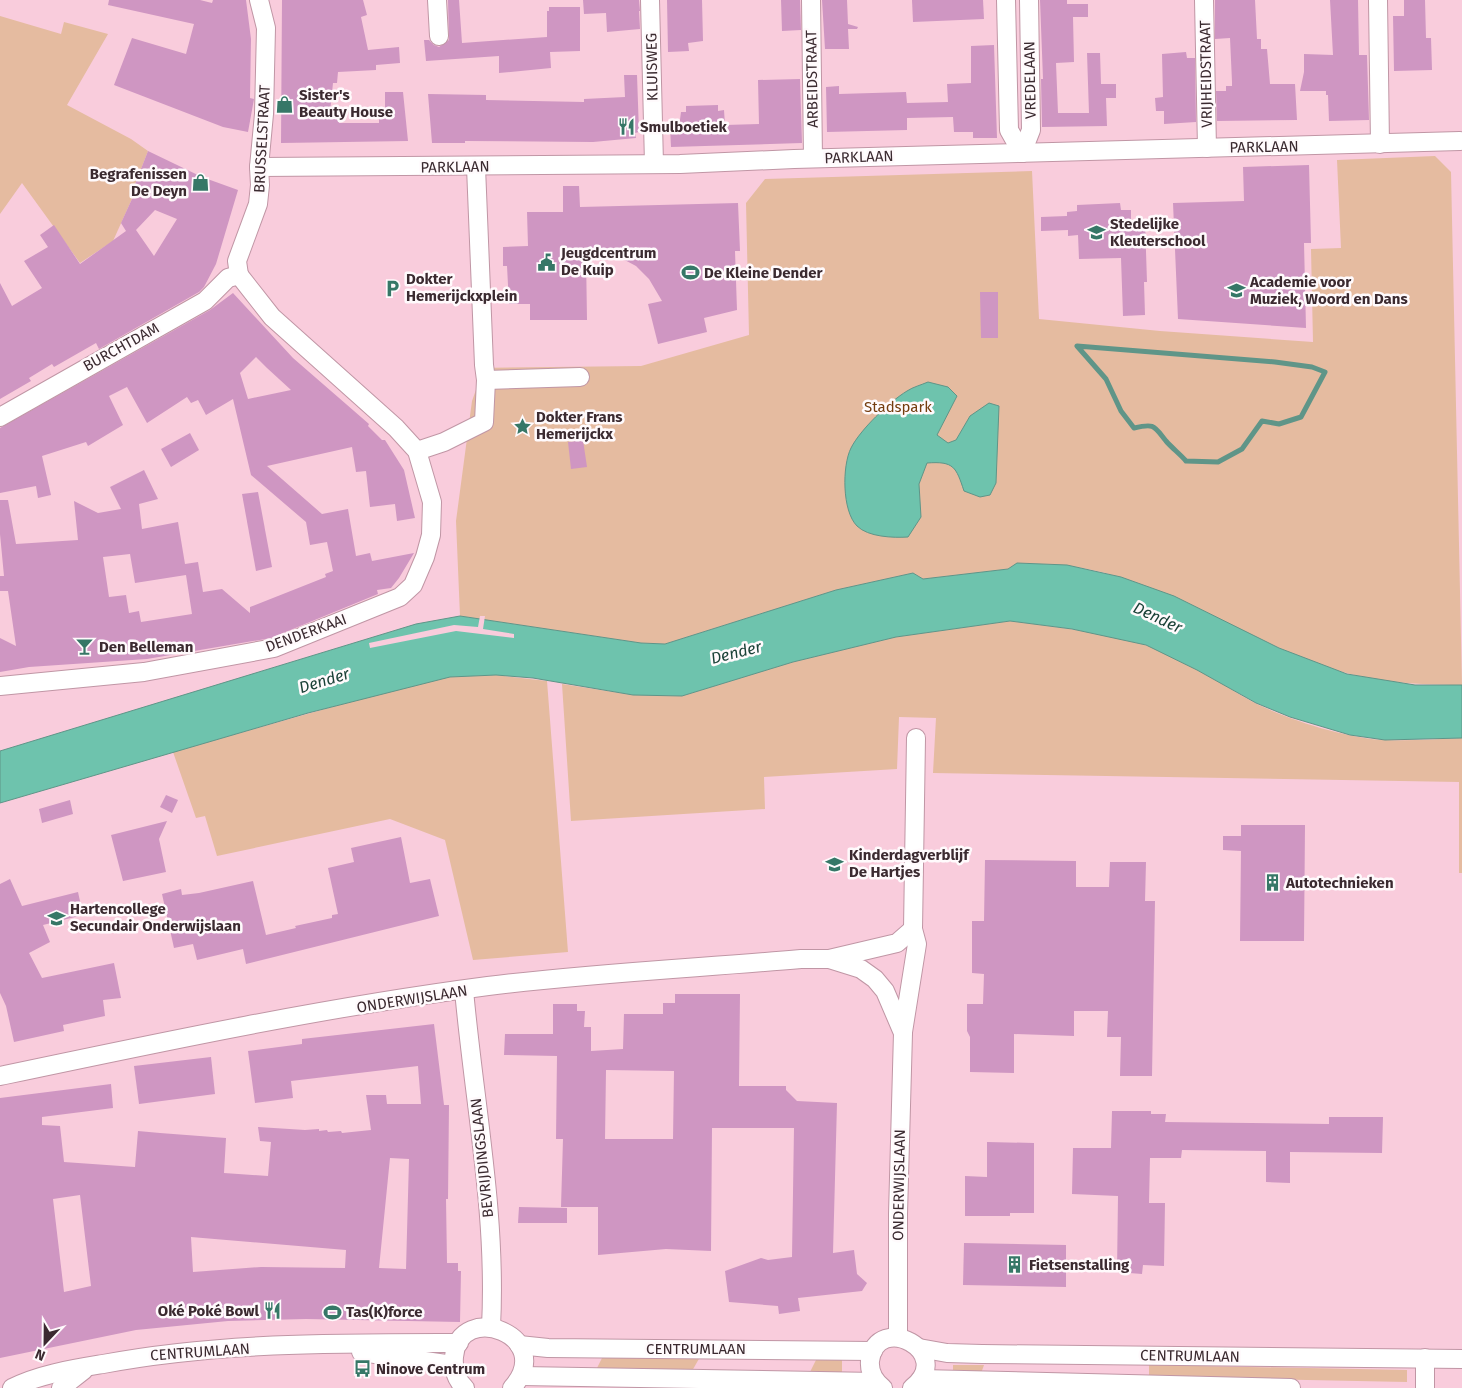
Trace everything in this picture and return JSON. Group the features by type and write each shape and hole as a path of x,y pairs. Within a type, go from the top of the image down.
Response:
{"street":[{"name":"BRUSSELSTRAAT","path":"239,275 237,261 258,204 264,114 266,28 259,0"},
{"path":"437,0 439,36"},
{"name":"KLUISWEG","path":"650,0 654,164"},
{"name":"ARBEIDSTRAAT","path":"812,0 813,158"},
{"name":"VREDELAAN","path":"1006,0 1009,130 1022,153"},
{"name":"VREDELAAN","path":"1022,153 1031,130 1029,0"},
{"name":"VRIJHEIDSTRAAT","path":"1204,0 1207,148"},
{"path":"1378,0 1380,144"},
{"name":"PARKLAAN","path":"259,167 476,167 654,164 813,158 1460,142"},
{"path":"239,275 272,317 396,428 417,451 444,442 484,422 486,380 476,167"},
{"name":"BURCHTDAM","path":"0,417 204,301 228,278 239,275"},
{"path":"486,380 580,377"},
{"name":"DENDERKAAI","path":"0,686 144,672 274,648 400,597 413,585 425,557 431,535 432,502 417,451"},
{"name":"ONDERWIJSLAAN","path":"898,1337 898,1214 903,1033 917,944 913,929 916,738"},
{"name":"ONDERWIJSLAAN","path":"0,1076 258,1025 464,990 801,959 829,959 897,943 913,929"},
{"name":"ONDERWIJSLAAN","path":"829,959 861,969 875,979 885,991 903,1033"},
{"name":"BEVRIJDINGSLAAN","path":"464,990 484,1158 491,1260 491,1327"},
{"path":"465,1388 456,1377 453,1365 454,1354 459,1343 475,1329 491,1327 509,1333 519,1345"},
{"path":"874,1351 882,1342 898,1337"},
{"name":"CENTRUMLAAN","path":"898,1337 908,1340 919,1348 947,1353 1462,1360"},
{"name":"CENTRUMLAAN","path":"12,1388 26,1381 90,1366 188,1351 459,1343"},
{"name":"CENTRUMLAAN","path":"519,1345 541,1348 874,1351 870,1367 880,1385 517,1382 524,1365 519,1345"},
{"name":"CENTRUMLAAN","path":"311,1346 453,1365"},
{"name":"CENTRUMLAAN","path":"919,1348 925,1362 916,1384 1122,1384 1291,1388"},
{"path":"1122,1355 1122,1384"},
{"path":"1425,1358 1425,1388"},
{"name":"CENTRUMLAAN","path":"61,1388 90,1366"}],"green space":[{"path":"0,16 61,34 64,22 108,34 67,105 131,139 148,151 134,187 136,190 113,241 80,263 22,183 0,214"},
{"name":"Stadspark","path":"1435,156 1451,172 1462,685 1392,682 1358,676 1324,666 1289,652 1153,589 1118,577 1082,568 1030,563 1012,566 1008,569 923,579 913,573 836,590 665,644 641,643 460,616 456,521 472,401 477,387 477,368 641,366 749,335 746,203 765,179 1032,171 1039,319 1160,331 1313,342 1311,249 1341,248 1337,160"},
{"path":"1010,621 1095,633 1145,645 1187,663 1255,703 1319,728 1371,739 1462,738 1462,873 1459,873 1459,782 933,773 936,718 899,717 897,769 764,777 765,809 571,821 562,684 633,695 682,696 793,662 896,637"},
{"path":"496,675 547,681 568,952 473,960 445,840 390,819 217,856 205,816 196,818 173,752 410,685 450,677"},
{"path":"603,1356 700,1357 692,1371 596,1370"},
{"path":"817,1358 842,1358 842,1376 808,1376"},
{"path":"953,1365 984,1365 979,1379 953,1378"},
{"path":"1149,1365 1407,1370 1407,1382 1149,1377"}],"water":[{"path":"928,382 948,387 957,396 937,435 948,443 956,440 970,416 989,403 999,406 996,483 990,495 980,497 964,491 959,476 953,467 943,463 927,463 919,484 921,517 908,537 874,535 857,526 848,510 845,477 848,456 855,441 868,425 892,402 909,390"},
{"name":"Dender","path":"1017,563 1067,565 1121,577 1174,596 1279,648 1347,674 1415,685 1462,685 1462,738 1385,740 1350,735 1290,717 1256,703 1197,670 1146,645 1072,629 1010,621 896,637 793,662 682,696 633,695 533,678 496,675 450,677 308,713 0,803 0,751 416,624 460,616 641,643 665,644 836,590 913,573 923,579 1008,569"}],"pier":[{"path":"480,616 485,616 483,629 514,634 514,638 456,631 370,648 369,643 454,625 478,627"}],"building":[{"path":"109,0 200,0 212,3 213,0 246,0 251,39 250,98 254,99 248,132 223,127 114,85 132,38 186,54 194,24 108,5"},
{"path":"282,0 363,0 367,15 361,17 368,50 399,47 400,63 376,65 376,70 338,72 337,83 333,83 330,112 340,112 339,123 379,123 379,112 385,112 385,92 403,92 408,141 281,143"},
{"path":"448,0 459,0 462,43 547,37 547,11 549,11 549,7 580,7 580,51 550,52 551,68 499,73 499,56 426,61 424,40 429,40 439,47 449,40"},
{"path":"583,0 639,0 640,29 607,32 606,13 584,14"},
{"path":"667,0 702,0 703,41 688,43 689,51 668,52"},
{"path":"781,0 800,0 801,30 782,31"},
{"path":"822,0 847,0 848,24 858,27 857,29 848,29 849,49 825,49"},
{"path":"912,0 983,0 984,19 913,22"},
{"path":"1040,0 1067,0 1067,4 1088,4 1088,17 1073,17 1074,62 1056,63 1058,113 1089,113 1087,53 1100,53 1101,84 1116,84 1116,98 1106,98 1107,126 1042,127 1041,79 1043,79"},
{"path":"1215,0 1255,0 1257,39 1261,39 1261,49 1267,49 1270,84 1295,84 1297,120 1217,121 1216,91 1226,91 1226,86 1232,86 1232,82 1230,38 1215,39"},
{"path":"1330,0 1358,0 1359,55 1367,55 1369,120 1329,121 1328,95 1326,95 1326,91 1300,91 1304,72 1304,54 1333,55"},
{"path":"1404,0 1425,0 1426,38 1431,38 1432,70 1394,71 1393,16 1404,16"},
{"path":"994,45 997,138 973,138 973,132 954,132 953,117 907,118 907,130 827,132 826,87 839,86 839,94 906,92 907,103 948,102 947,84 971,83 971,46"},
{"path":"1186,52 1187,58 1195,58 1196,122 1164,124 1164,111 1156,111 1155,98 1163,97 1162,54"},
{"path":"624,75 637,75 639,132 635,133 636,138 593,142 465,141 465,143 432,143 428,94 486,95 486,100 584,102 584,99 625,97"},
{"path":"800,79 802,143 671,147 670,127 679,127 681,112 686,112 686,106 718,105 718,111 724,110 725,125 759,124 758,80"},
{"path":"148,151 202,177 238,190 216,264 204,287 199,292 99,349 96,343 54,367 52,364 29,378 31,381 0,399 0,283 12,306 42,288 24,261 48,247 40,235 54,225 80,264 126,231 121,223 137,188 134,187","holes":["155,210 177,219 154,256 136,230"]},
{"name":"Academie voor Muziek, Woord en Dans","path":"1309,165 1311,243 1304,243 1306,328 1178,319 1173,203 1244,201 1243,167"},
{"path":"563,186 579,186 580,207 738,203 740,251 735,251 737,310 704,318 707,332 658,344 648,304 662,301 649,279 636,266 619,257 586,255 587,320 530,320 530,304 509,304 507,266 503,266 503,247 528,246 527,212 563,212"},
{"path":"1120,203 1121,210 1131,210 1131,221 1145,221 1147,282 1144,282 1145,315 1123,316 1121,258 1079,259 1078,235 1068,236 1068,230 1041,231 1041,217 1067,216 1067,212 1077,211 1077,205"},
{"path":"980,292 998,292 998,338 981,338"},
{"path":"233,293 293,358 369,424 368,426 382,440 385,440 404,470 415,518 397,521 395,504 370,507 366,471 356,472 352,447 267,466 322,514 348,509 356,556 370,553 372,561 414,553 391,588 377,590 378,594 271,638 147,659 29,667 0,672 0,638 16,646 8,591 0,591 0,576 4,576 0,534 0,500 8,500 16,544 78,540 74,501 98,513 121,509 110,487 144,470 158,499 139,504 142,529 178,522 185,564 198,562 203,592 222,589 250,613 250,607 326,577 325,574 333,571 327,542 310,545 306,522 251,475 233,399 206,415 198,400 191,403 187,397 147,423 127,387 109,396 123,425 88,446 86,442 42,456 51,495 38,498 36,486 0,493 0,428 210,310","holes":["256,357 267,368 291,390 248,399 240,373","130,554 135,583 186,575 192,614 141,622 139,611 129,613 126,595 109,597 103,557"]},
{"path":"190,433 199,450 171,467 161,449"},
{"path":"583,440 587,467 571,469 568,442"},
{"path":"258,492 272,567 256,571 242,494"},
{"path":"166,795 178,800 172,813 160,807"},
{"path":"70,800 73,814 42,823 39,809"},
{"path":"167,821 159,839 166,872 123,881 111,835"},
{"name":"Autotechnieken","path":"1241,825 1305,825 1304,941 1240,941 1241,851 1223,850 1223,836 1241,836"},
{"path":"401,837 410,883 430,879 439,916 246,964 243,949 197,960 193,944 174,948 162,894 181,889 182,895 199,893 253,881 266,935 296,928 295,926 332,918 332,915 338,914 328,868 354,862 351,848"},
{"path":"985,860 1076,861 1076,887 1109,887 1110,862 1146,862 1145,901 1155,901 1152,1076 1120,1076 1121,1037 1107,1037 1108,1011 1074,1011 1074,1036 1014,1034 1014,1073 970,1072 970,1037 967,1031 967,1004 983,1004 984,974 972,973 972,921 984,921"},
{"path":"10,879 22,906 78,892 83,915 43,925 50,942 29,953 42,978 114,963 121,998 103,1000 105,1016 63,1025 64,1031 14,1042 6,1006 0,993 0,884"},
{"path":"675,994 740,994 739,1086 786,1086 786,1090 797,1101 837,1103 833,1253 854,1250 857,1274 867,1283 862,1291 798,1298 800,1311 779,1314 778,1306 729,1302 725,1271 761,1258 768,1260 792,1257 794,1128 712,1128 711,1251 666,1249 598,1255 598,1207 561,1207 563,1139 556,1139 557,1056 504,1055 505,1034 553,1034 553,1004 577,1004 577,1011 585,1011 584,1027 591,1027 591,1051 623,1049 624,1014 663,1014 663,1003 675,1003","holes":["606,1070 674,1071 673,1139 605,1139"]},
{"path":"434,1024 444,1105 449,1105 448,1199 446,1199 447,1263 458,1263 458,1271 461,1271 460,1322 306,1319 228,1321 136,1330 0,1358 0,1098 111,1084 113,1108 42,1117 42,1125 60,1126 64,1162 135,1167 138,1131 226,1138 224,1173 268,1176 271,1142 260,1141 258,1127 319,1129 319,1131 341,1131 342,1133 371,1130 366,1095 386,1095 387,1104 421,1104 418,1066 291,1081 293,1098 255,1103 248,1051 302,1044 302,1039","holes":["390,1158 409,1159 406,1269 379,1268","80,1195 91,1286 64,1292 53,1199","191,1237 346,1250 345,1268 261,1267 193,1272"]},
{"path":"211,1057 215,1094 139,1104 134,1066"},
{"path":"1112,1111 1151,1111 1151,1114 1166,1114 1165,1122 1329,1124 1329,1117 1383,1117 1382,1153 1290,1152 1290,1183 1266,1182 1266,1151 1182,1150 1181,1158 1150,1158 1149,1203 1165,1203 1164,1266 1143,1265 1142,1274 1117,1272 1118,1196 1072,1194 1073,1148 1111,1148"},
{"path":"987,1142 1034,1143 1034,1213 1010,1213 1010,1216 965,1216 965,1176 987,1177"},
{"path":"519,1207 567,1208 567,1223 518,1223"},
{"name":"Fietsenstalling","path":"964,1243 1066,1245 1066,1287 963,1285"}],"waterway":[{"path":"1077,346 1275,362 1312,367 1325,372 1301,417 1279,424 1262,421 1242,449 1218,462 1186,461 1153,427 1134,428 1121,411 1106,379 1077,346"}],"place":[{"name":"Sister's Beauty House","path":"285,104"},
{"name":"Smulboetiek","path":"626,127"},
{"name":"Begrafenissen De Deyn","path":"201,183"},
{"name":"Stedelijke Kleuterschool","path":"1096,233"},
{"name":"Jeugdcentrum De Kuip","path":"547,262"},
{"name":"De Kleine Dender","path":"690,273"},
{"name":"Dokter Hemerijckxplein","path":"392,288"},
{"name":"Academie voor Muziek, Woord en Dans","path":"1236,291"},
{"name":"Dokter Frans Hemerijckx","path":"522,426"},
{"name":"Den Belleman","path":"85,647"},
{"name":"Kinderdagverblijf De Hartjes","path":"835,864"},
{"name":"Autotechnieken","path":"1272,883"},
{"name":"Hartencollege Secundair Onderwijslaan","path":"56,918"},
{"name":"Fietsenstalling","path":"1015,1265"},
{"name":"Oké Poké Bowl","path":"273,1311"},
{"name":"Tas(K)force","path":"332,1312"},
{"name":"Ninove Centrum","path":"362,1369"}]}
